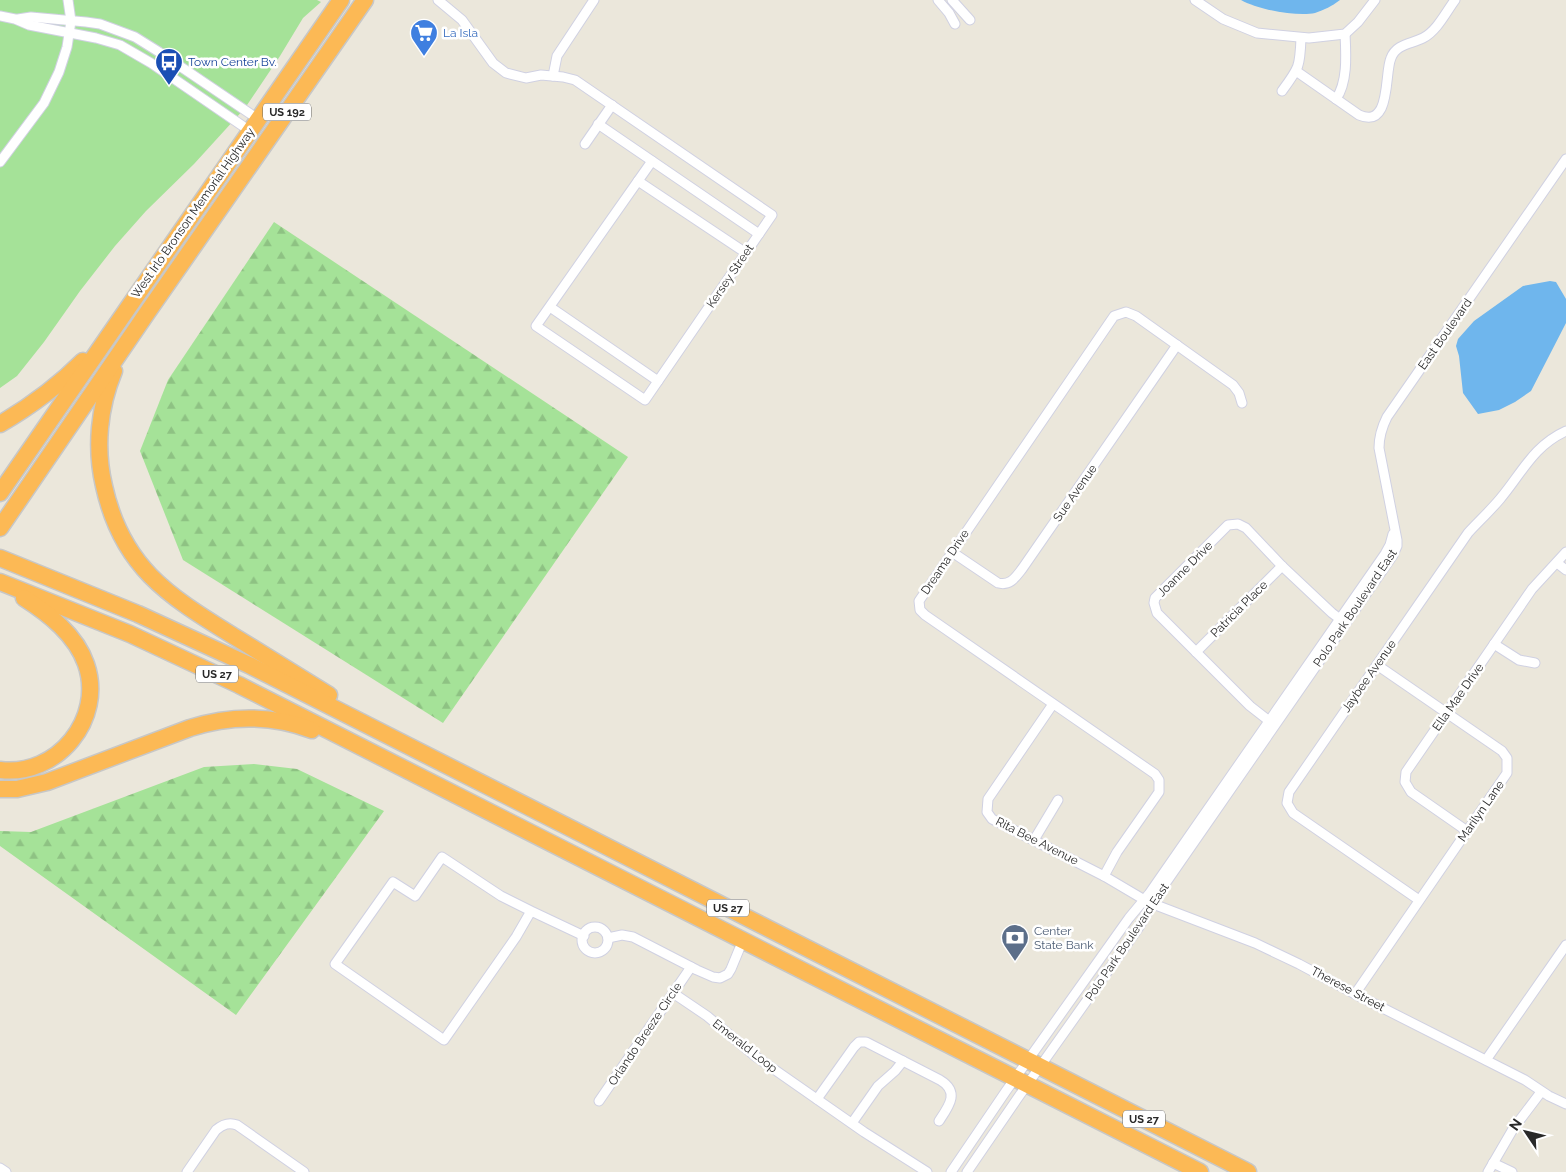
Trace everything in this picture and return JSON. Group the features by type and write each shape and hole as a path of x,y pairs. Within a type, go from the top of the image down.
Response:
{"highway":[{"name":"West Irlo Bronson Memorial Highway","path":"114,328 341,0"},
{"name":"West Irlo Bronson Memorial Highway","path":"147,313 365,0"},
{"path":"268,140 269,124 286,97 286,89 283,83"},
{"path":"241,177 241,166 262,130 262,123 254,125"},
{"path":"0,528 147,313"},
{"path":"147,313 114,373 104,400 100,430 99,462 105,494 115,524 129,550 149,575 179,602 416,750"},
{"path":"0,424 32,405 56,387 114,328"},
{"path":"0,493 114,328"},
{"name":"US 27","path":"1,559 91,594 185,635 264,673 1248,1172"},
{"path":"0,583 40,609 56,621 66,632 78,647 86,664 90,689 82,724 72,740 58,754 42,764 26,769 0,770"},
{"name":"US 27","path":"0,583 93,618 262,696 1200,1172"},
{"path":"0,789 17,789 32,786 196,726 220,720 241,718 272,720 301,726 328,736 428,781"}],"street":[{"path":"0,162 44,103 60,72 67,47 71,21 68,0"},
{"name":"Kersey Street","path":"438,0 462,20 494,62 506,73 526,78 541,75 575,80 772,215 645,400 536,326 652,161"},
{"path":"553,76 557,56 594,0"},
{"path":"938,0 950,13 955,24"},
{"path":"952,0 970,20"},
{"path":"1195,0 1223,19 1257,33 1301,38 1345,34 1358,22 1375,0"},
{"path":"1296,71 1363,116 1371,117 1377,113 1384,101 1389,61 1392,54 1402,46 1428,35 1454,0"},
{"path":"0,16 15,19 29,25 69,32 120,45 254,125"},
{"path":"15,19 31,17 100,24 135,37 159,52 254,125"},
{"path":"1336,99 1341,90 1343,80 1345,34"},
{"path":"1282,91 1296,71 1300,59 1301,38"},
{"path":"151,63 159,52"},
{"path":"584,144 612,105"},
{"path":"598,124 759,234"},
{"name":"East Boulevard","path":"1394,526 1379,448 1383,425 1566,159"},
{"path":"638,181 746,253"},
{"path":"550,307 658,381"},
{"name":"Dreama Drive","path":"1104,876 1117,852 1159,792 1159,780 1156,774 925,615 920,610 919,601 1114,316 1121,312 1130,312 1233,385 1239,393 1242,403"},
{"name":"Sue Avenue","path":"952,552 998,583 1004,585 1012,582 1177,345"},
{"name":"Jaybee Avenue","path":"1419,900 1293,813 1287,803 1289,792 1468,533 1500,499 1536,450 1566,431"},
{"name":"Joanne Drive","path":"1272,723 1250,706 1156,613 1154,603 1158,594 1228,525 1238,524 1246,528 1282,566 1343,621"},
{"name":"Polo Park Boulevard East","path":"1034,1063 1129,918 1158,894 1272,723 1343,621 1393,555 1397,546 1394,526"},
{"name":"Ella Mae Drive","path":"1467,831 1411,792 1405,782 1406,772 1532,589 1566,552"},
{"path":"1557,563 1566,570"},
{"name":"Patricia Place","path":"1196,652 1282,566"},
{"path":"1494,644 1519,660 1535,663"},
{"name":"Marilyn Lane","path":"1354,994 1507,773 1507,758 1502,751 1377,665"},
{"name":"Rita Bee Avenue","path":"1053,704 988,799 987,812 992,819 1104,876 1149,902"},
{"path":"1034,840 1058,800"},
{"path":"531,911 516,937 444,1040 334,964 393,882 415,896 442,857 501,896 584,936"},
{"name":"Polo Park Boulevard East","path":"967,1172 989,1140 1021,1081 1134,934 1149,902"},
{"name":"Therese Street","path":"1149,902 1268,949 1525,1080 1541,1092 1564,1100"},
{"path":"597,928 604,931 608,938 608,943 604,950 600,952 592,953 583,944 584,936 589,930 597,928"},
{"path":"608,938 622,935 633,937 713,977 720,978 728,974 743,940"},
{"path":"1486,1060 1566,945"},
{"name":"Orlando Breeze Circle","path":"599,1101 692,967"},
{"name":"Emerald Loop","path":"673,992 707,1016 755,1056 852,1124 927,1172"},
{"path":"817,1099 854,1047 859,1042 866,1042 940,1080 948,1087 952,1100 939,1120"},
{"path":"852,1124 878,1086 903,1061"},
{"path":"951,1172 977,1133 1034,1063"},
{"path":"1488,1172 1514,1129 1541,1092"},
{"path":"187,1172 216,1130 228,1123 237,1125 304,1172"},
{"path":"977,1133 989,1140"},
{"path":"1493,1163 1512,1172"},
{"path":"0,1168 6,1172"}],"green space":[{"path":"0,0 317,0 321,2 303,18 245,108 115,246 17,376 0,388"},
{"path":"274,222 628,457 443,723 183,560 140,451 168,380"},
{"path":"254,764 297,769 384,811 236,1015 0,846 0,831 31,832 204,767"}],"water":[{"path":"1241,0 1340,0 1322,11 1298,14 1256,6"},
{"path":"1550,281 1556,282 1566,299 1566,323 1531,391 1499,410 1478,414 1463,393 1456,346 1458,339 1474,321 1523,286"}],"place":[{"name":"La Isla","path":"424,57"},
{"name":"Town Center Bv.","path":"169,86"},
{"name":"Center State Bank","path":"1015,962"}]}
